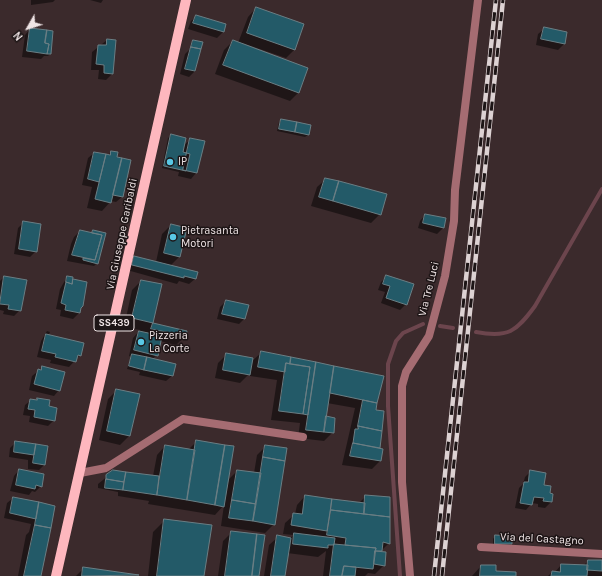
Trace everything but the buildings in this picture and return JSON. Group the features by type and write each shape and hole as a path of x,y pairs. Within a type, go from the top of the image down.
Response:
{"main road":[{"name":"Via Giuseppe Garibaldi","path":"56,576 186,0"}],"street":[{"name":"Via Tre Luci","path":"410,576 402,482 402,386 406,372 429,336 445,276 454,221 455,190 478,0"},
{"path":"80,473 106,468 184,419 303,437"},
{"name":"Via del Castagno","path":"481,547 602,554"}],"waterway":[{"path":"476,332 487,334 504,333 510,331 522,322 535,306 602,189"},
{"path":"400,576 388,406 388,364 396,341 403,333 423,324"},
{"path":"440,326 453,328"}],"railway":[{"path":"434,576 496,0"},
{"path":"442,576 503,0"}],"place":[{"name":"IP","path":"170,162"},
{"name":"Pietrasanta Motori","path":"173,237"},
{"name":"Pizzeria La Corte","path":"141,342"}]}
